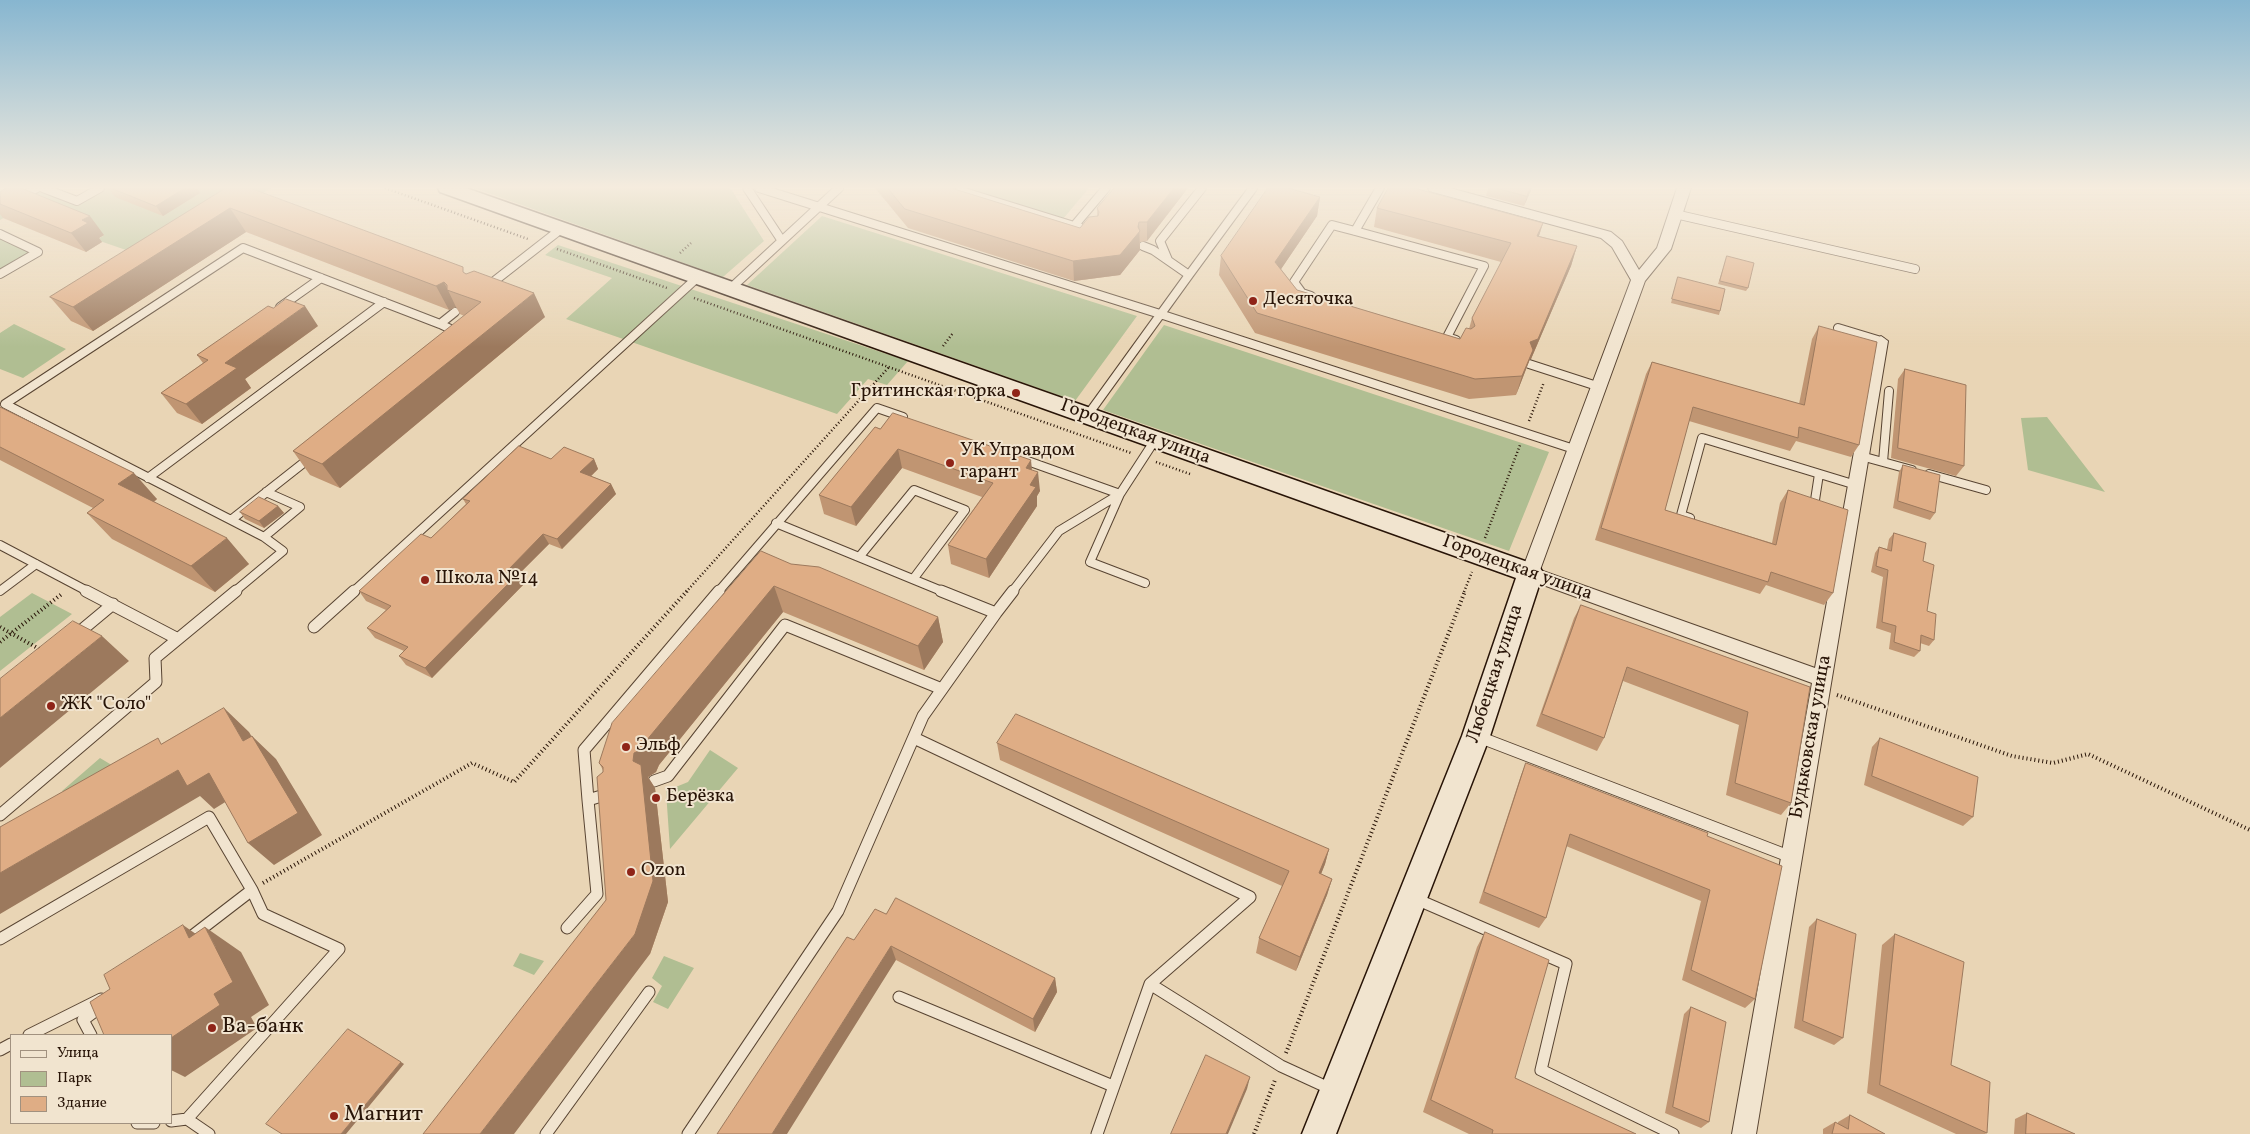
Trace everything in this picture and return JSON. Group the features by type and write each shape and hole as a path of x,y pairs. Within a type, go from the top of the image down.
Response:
{"street":[{"name":"Городецкая улица","path":"597,241 1087,416 1149,449 1530,573 1822,684"},
{"path":"1613,241 1617,244 1638,280"},
{"name":"Любецкая улица","path":"1325,1132 1336,1091 1476,736 1530,573 1577,450 1638,280 1664,248 1666,241"},
{"name":"Будьковская улица","path":"1744,1134 1882,341"}],"lane":[{"path":"0,274 38,252 15,241"},
{"path":"480,293 545,241"},
{"path":"730,289 782,241"},
{"path":"927,241 1160,314 1577,450"},
{"path":"1160,241 1168,260"},
{"path":"1087,416 1213,241"},
{"path":"1320,299 1302,293 1294,282 1321,241"},
{"path":"1391,241 1484,266 1447,338"},
{"path":"1792,241 1915,269"},
{"path":"1143,246 1153,250 1188,275"},
{"path":"0,815 156,682 155,658 283,551 264,537 4,404 243,248 440,324 463,335 456,341"},
{"path":"314,627 698,277"},
{"path":"272,312 321,278"},
{"path":"148,478 384,302"},
{"path":"440,324 455,312"},
{"path":"1838,328 1882,341"},
{"path":"1438,335 1464,343"},
{"path":"1529,364 1600,387"},
{"path":"1882,462 1889,391"},
{"path":"567,928 597,894 584,750 776,523 877,408 914,421"},
{"path":"1698,521 1681,515 1702,438 1856,485"},
{"path":"1145,583 1090,562 1120,494 1149,449"},
{"path":"231,520 320,450"},
{"path":"1861,456 1986,490"},
{"path":"1017,458 1120,494"},
{"path":"1814,500 1819,474"},
{"path":"860,556 914,490 965,510 914,578"},
{"path":"264,537 300,507 266,492"},
{"path":"688,1134 838,911 923,716 996,613 1059,530 1120,494"},
{"path":"776,523 996,613"},
{"path":"0,545 178,639"},
{"path":"0,591 36,564"},
{"path":"71,638 113,604"},
{"path":"654,781 668,776 785,625 942,689"},
{"path":"1476,736 1792,857"},
{"path":"914,738 1250,897 1150,984 1097,1134"},
{"path":"588,800 611,794"},
{"path":"0,939 209,817 252,890 263,914 339,949 187,1119 172,1121"},
{"path":"174,950 252,890"},
{"path":"1412,897 1566,964 1541,1070 1673,1134"},
{"path":"1150,984 1281,1066 1336,1091"},
{"path":"546,1134 649,992"},
{"path":"31,1034 112,995 83,1020 90,1034"},
{"path":"899,998 1113,1086"},
{"path":"187,1119 208,1134"}],"path":[{"path":"532,241 889,367 1149,449 1190,474"},
{"path":"252,890 472,764 514,782 889,367"},
{"path":"1254,1134 1549,370"},
{"path":"0,642 74,584"},
{"path":"0,627 42,650"},
{"path":"1822,684 2012,756 2053,763 2088,754 2250,830"}],"green space":[{"path":"0,241 7,241 32,252 0,271"},
{"path":"100,241 186,241 155,260"},
{"path":"622,241 764,241 723,277"},
{"path":"795,241 900,241 1137,316 1075,401 747,285"},
{"path":"558,245 908,361 887,385 868,379 837,414 566,319 612,278 545,255"},
{"path":"14,324 66,349 23,378 0,369 0,333"},
{"path":"1164,325 1549,452 1509,551 1103,410"},
{"path":"2047,417 2105,492 2028,470 2021,418"},
{"path":"32,593 72,614 0,671 0,617"},
{"path":"710,750 738,768 670,849 666,791 688,782"},
{"path":"100,758 120,770 73,798 62,791"},
{"path":"520,953 544,961 534,975 513,966"},
{"path":"664,956 694,968 668,1009 653,1002 662,986 652,978"}],"building":[{"path":"141,241 178,241 73,307 50,297"},
{"path":"317,241 393,241 463,267 463,272 466,274 474,271 534,293 322,464 293,451 481,302 447,290 447,285 444,282 436,286"},
{"path":"1008,241 1132,241 1120,255 1073,261"},
{"path":"1231,241 1290,241 1275,262 1297,290 1460,339 1466,328 1471,329 1475,326 1472,318 1511,243 1503,241 1557,241 1577,246 1538,339 1530,342 1533,350 1522,376 1475,379 1257,313 1221,256"},
{"path":"1727,256 1754,263 1748,288 1720,281"},
{"path":"1678,277 1725,289 1720,311 1672,299"},
{"path":"286,299 305,306 225,363 237,368 186,404 161,393 208,360 197,355 268,306 273,308"},
{"path":"1819,326 1877,342 1859,445 1799,427 1798,438 1693,407 1665,510 1776,545 1788,490 1848,510 1833,593 1771,572 1768,582 1601,528 1652,362 1804,405"},
{"path":"1905,369 1966,385 1964,466 1898,448"},
{"path":"0,407 134,473 118,484 227,538 191,566 87,513 104,500 0,447"},
{"path":"893,413 1031,460 1026,468 1038,472 1030,485 1036,487 986,559 948,545 993,483 898,449 851,507 819,495 875,427 880,429"},
{"path":"519,446 551,459 564,447 594,459 580,472 611,484 557,539 543,534 508,570 518,574 425,668 399,656 408,647 367,628 391,606 359,591 421,534 431,538 470,501 463,499"},
{"path":"1903,465 1940,475 1935,513 1898,501"},
{"path":"259,497 278,506 259,521 240,512"},
{"path":"1894,533 1926,543 1923,561 1934,565 1927,611 1936,614 1934,640 1921,635 1920,651 1894,642 1896,626 1882,622 1888,570 1876,566 1879,547 1891,551"},
{"path":"761,551 791,564 819,567 938,617 918,646 774,586 646,741 643,749 634,753 633,761 641,765 653,881 635,934 480,1134 423,1134 606,900 597,777 603,772 603,767 599,763 612,723"},
{"path":"1581,605 1810,687 1791,803 1735,783 1748,712 1627,667 1604,738 1542,714"},
{"path":"73,621 102,636 0,718 0,679"},
{"path":"224,708 243,741 252,736 298,813 248,843 209,773 187,786 178,770 0,873 0,827 158,738 161,744"},
{"path":"1016,714 1329,849 1319,873 1332,879 1300,957 1259,938 1289,871 997,743"},
{"path":"1880,738 1978,777 1973,817 1872,776"},
{"path":"1526,763 1708,833 1707,836 1782,866 1755,999 1691,970 1710,890 1570,834 1546,918 1484,892"},
{"path":"896,898 1055,978 1033,1019 891,946 772,1134 717,1134 847,937 854,940 875,909 886,914"},
{"path":"1817,919 1856,934 1843,1038 1803,1021"},
{"path":"183,925 189,938 205,927 233,982 214,994 220,1005 172,1037 172,1034 104,1034 90,1002 110,989 104,975"},
{"path":"1485,932 1549,960 1515,1078 1636,1134 1492,1134 1493,1130 1431,1100"},
{"path":"1895,934 1964,962 1951,1065 1990,1082 1987,1133 1880,1085"},
{"path":"1691,1007 1726,1022 1709,1122 1673,1107"},
{"path":"348,1029 401,1062 341,1134 282,1134 266,1124"},
{"path":"1206,1055 1250,1077 1226,1134 1171,1134"},
{"path":"2027,1113 2075,1134 2026,1134"},
{"path":"1850,1115 1885,1134 1832,1134 1835,1122 1848,1129"}],"place":[{"name":"Десяточка","path":"1253,301"},
{"name":"Гритинская горка","path":"1016,393"},
{"name":"УК Управдом гарант","path":"950,463"},
{"name":"Школа №14","path":"425,580"},
{"name":"ЖК \"Соло\"","path":"51,706"},
{"name":"Эльф","path":"626,747"},
{"name":"Берёзка","path":"656,798"},
{"name":"Ozon","path":"631,872"},
{"name":"Ва-банк","path":"212,1028"},
{"name":"Магнит","path":"334,1116"}]}
